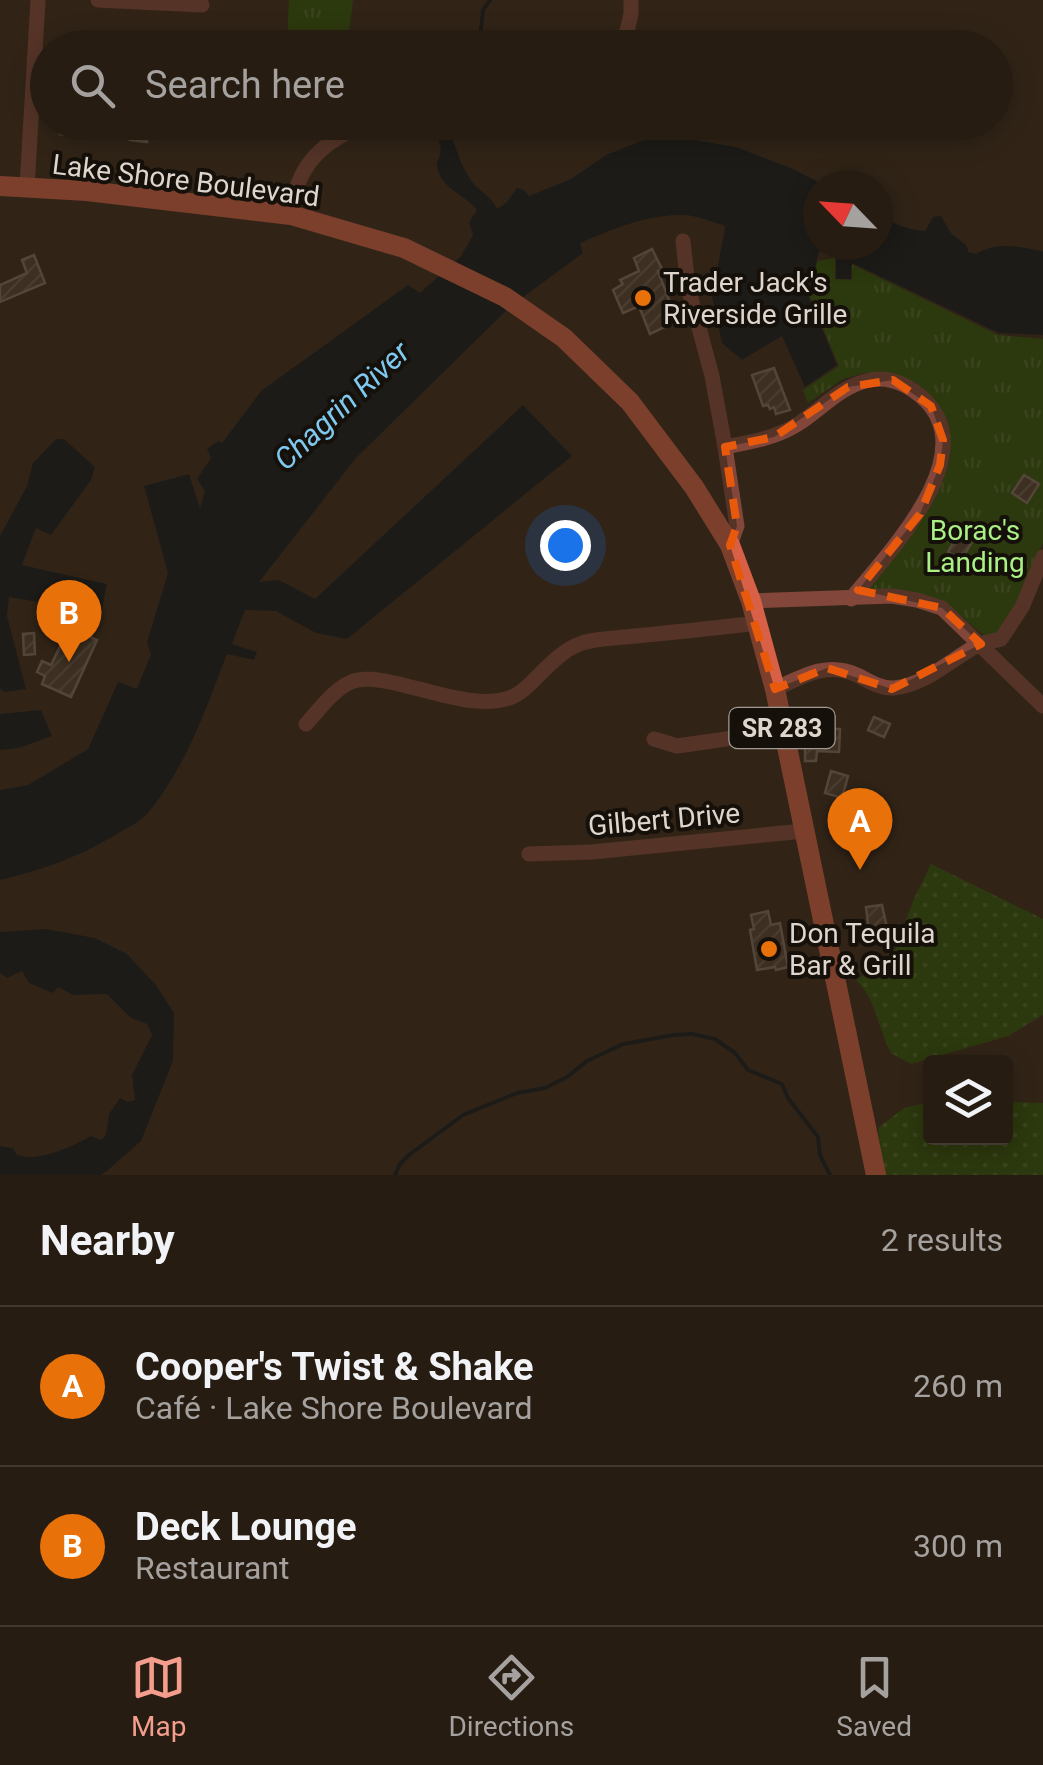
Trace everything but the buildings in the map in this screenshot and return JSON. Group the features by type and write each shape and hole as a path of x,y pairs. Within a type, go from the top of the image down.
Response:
{"main road":[{"name":"Lake Shore Boulevard","path":"0,186 88,191 291,215 404,248 505,297 564,338 630,402 694,487 730,545 751,601 776,689 876,1175"}],"street":[{"path":"36,30 38,0"},
{"path":"98,0 202,5"},
{"path":"627,30 631,0"},
{"path":"27,187 30,136"},
{"path":"291,215 294,186 332,140"},
{"path":"683,240 688,288 726,447 737,526 730,545"},
{"path":"726,447 774,437 848,387 872,379 893,380 915,390 931,406 943,440 940,465 920,514 852,599"},
{"path":"776,689 827,668 851,672 892,689 913,683 981,644 1001,639 1022,607 1043,557"},
{"path":"751,601 892,596 942,608 1043,706"},
{"path":"306,724 335,693 352,682 376,680 448,698 512,698 551,660 584,642 757,623"},
{"path":"654,739 677,746 783,731"},
{"name":"Gilbert Drive","path":"529,854 592,852 804,832"}],"highlighted area":[{"path":"893,380 931,406 943,440 940,465 920,514 858,590 942,608 981,644 892,689 827,668 775,689 730,545 737,526 725,447 774,437 848,387"}],"green space":[{"path":"289,0 353,0 349,30 288,30"},
{"name":"Borac's Landing","path":"835,260 835,279 852,280 851,264 998,335 1043,339 1043,543 999,632 988,637 941,602 871,588 871,580 932,501 941,417 933,399 915,382 889,374 864,373 843,379 808,403 803,390 839,366 810,297 817,261"},
{"path":"931,864 1043,919 1043,1015 1008,1036 942,1055 923,1055 923,1061 911,1064 891,1053 873,1006 856,980 893,955"},
{"path":"1013,1102 1043,1103 1043,1175 885,1175 878,1128 904,1108 923,1104 923,1145 1013,1145"}],"water":[{"name":"Chagrin River","path":"438,140 453,140 469,177 497,209 517,188 529,196 571,179 606,155 644,140 695,140 736,147 803,174 803,260 817,260 809,297 837,365 805,387 782,336 742,360 722,343 712,297 723,225 688,215 670,215 618,228 580,243 583,253 511,306 356,458 259,582 279,580 315,599 523,405 572,456 347,639 316,633 276,611 245,610 232,644 257,652 254,660 227,654 184,757 148,813 77,855 0,880 0,790 28,785 88,749 118,682 137,689 151,654 147,642 168,573 144,486 189,474 200,508 205,491 197,479 211,458 207,449 218,441 222,443 261,391 408,285 420,293 461,256 473,235 469,222 477,210 440,176"},
{"path":"941,216 968,252 976,254 992,247 1009,246 1043,251 1043,335 999,333 852,263 851,279 836,279 836,260 893,260 893,223 925,231 933,217"},
{"path":"56,439 64,439 95,467 91,480 51,535 36,528 22,565 107,584 101,613 9,597 7,616 26,689 4,692 0,688 0,536 27,486 33,463"},
{"path":"41,710 52,736 19,748 0,750 0,714"},
{"path":"46,929 95,938 127,954 156,985 174,1013 173,1061 141,1141 101,1175 0,1175 0,1146 13,1148 17,1155 35,1157 65,1149 91,1136 101,1140 106,1135 109,1114 120,1098 135,1100 132,1075 152,1035 147,1024 131,1018 107,994 73,995 58,987 53,993 29,983 22,971 7,978 0,973 0,932"}],"waterway":[{"path":"481,30 483,10 490,0"},
{"path":"395,1175 409,1155 463,1115 517,1093 545,1088 623,1044 692,1034 715,1039 735,1053 748,1070 782,1084 818,1137 820,1155 830,1175"}],"place":[{"name":"Trader Jack's Riverside Grille","path":"643,298"},
{"name":"Deck Lounge","path":"69,662"},
{"name":"Cooper's Twist & Shake","path":"860,870"},
{"name":"Don Tequila Bar & Grill","path":"769,949"}]}
